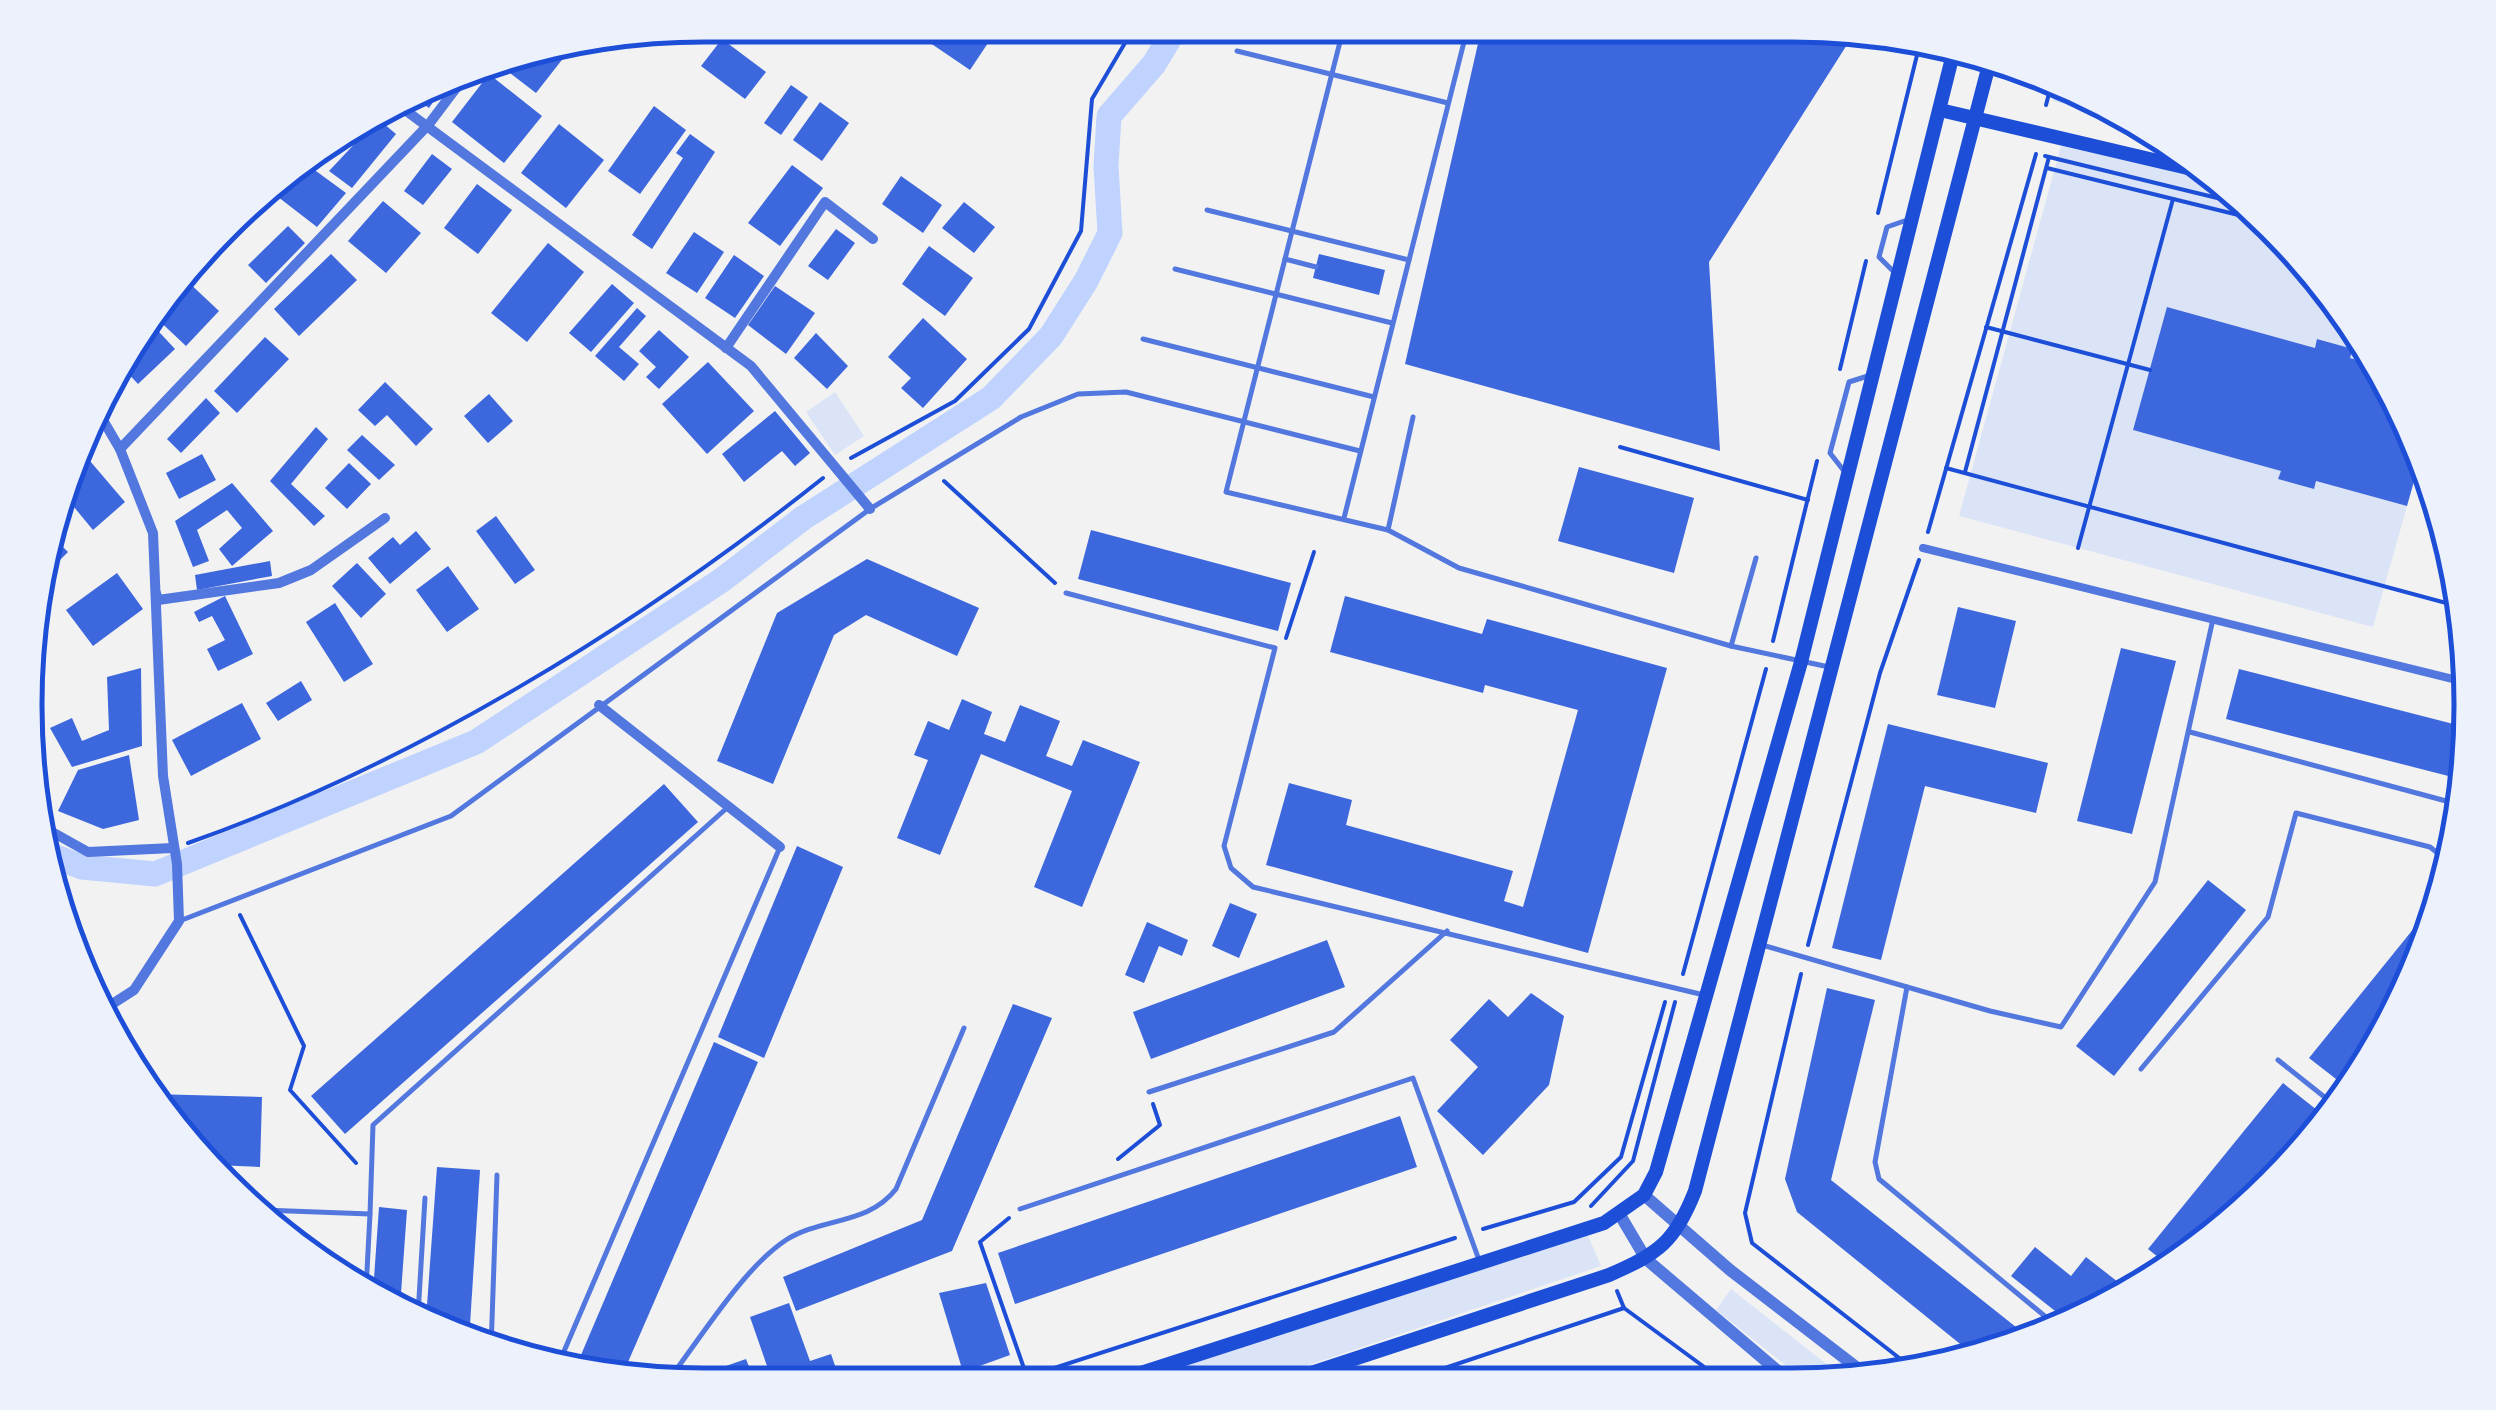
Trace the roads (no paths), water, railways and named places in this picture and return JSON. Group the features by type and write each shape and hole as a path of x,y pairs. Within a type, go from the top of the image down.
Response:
{"main road":[{"path":"1159,1368 1620,1216 1644,1194 1656,1172 1801,662 1951,62"},
{"path":"1328,1368 1610,1275 1646,1258 1681,1228 1695,1190 1987,73"},
{"path":"1940,110 2174,165"}],"street":[{"path":"120,449 429,124 452,93"},
{"path":"410,112 751,366 869,509"},
{"path":"726,348 824,202 873,238"},
{"path":"105,424 120,449 153,533 163,776 179,921 134,990 114,1003"},
{"path":"156,587 158,600 279,583 311,570 385,518"},
{"path":"1923,548 2453,680"},
{"path":"599,705 780,847"},
{"path":"55,834 88,852 172,848"},
{"path":"1644,1194 1853,1364"},
{"path":"1620,1216 1646,1258 1773,1368"}],"lane":[{"path":"1340,42 1226,492 1388,530 1459,568 1731,646 1832,668"},
{"path":"1343,519 1464,42"},
{"path":"1237,51 1448,103"},
{"path":"1207,210 1409,260"},
{"path":"1898,276 1880,256 1883,242 1887,228 1913,218"},
{"path":"1285,259 1316,266"},
{"path":"1175,270 1392,324"},
{"path":"1143,340 1374,396"},
{"path":"1848,475 1830,453 1849,382 1874,374"},
{"path":"179,921 451,816 869,509 1021,417 1078,394 1126,392 1360,451"},
{"path":"1388,530 1414,416"},
{"path":"1731,646 1756,558"},
{"path":"1066,593 1275,648 1224,846 1231,868 1253,887 1707,996"},
{"path":"1760,944 2061,1027 2154,882 2213,619"},
{"path":"2190,732 2447,800"},
{"path":"367,1275 373,1125 728,807"},
{"path":"2141,1069 2268,917 2296,813 2430,847 2437,853"},
{"path":"563,1352 780,847"},
{"path":"1149,1092 1334,1032 1446,931"},
{"path":"1907,987 1875,1162 1878,1179 2046,1317"},
{"path":"679,1367 758,1265 786,1240 882,1206 896,1189 964,1028"},
{"path":"2278,1060 2325,1097"},
{"path":"1020,1209 1413,1078 1480,1262"},
{"path":"492,1332 496,1176"},
{"path":"419,1302 425,1198"},
{"path":"277,1211 370,1214"}],"waterway":[{"path":"61,859 82,867 155,874 476,742 722,580 803,518 991,398 1051,336 1086,281 1110,233 1106,166 1109,116 1154,64 1167,42"}]}
